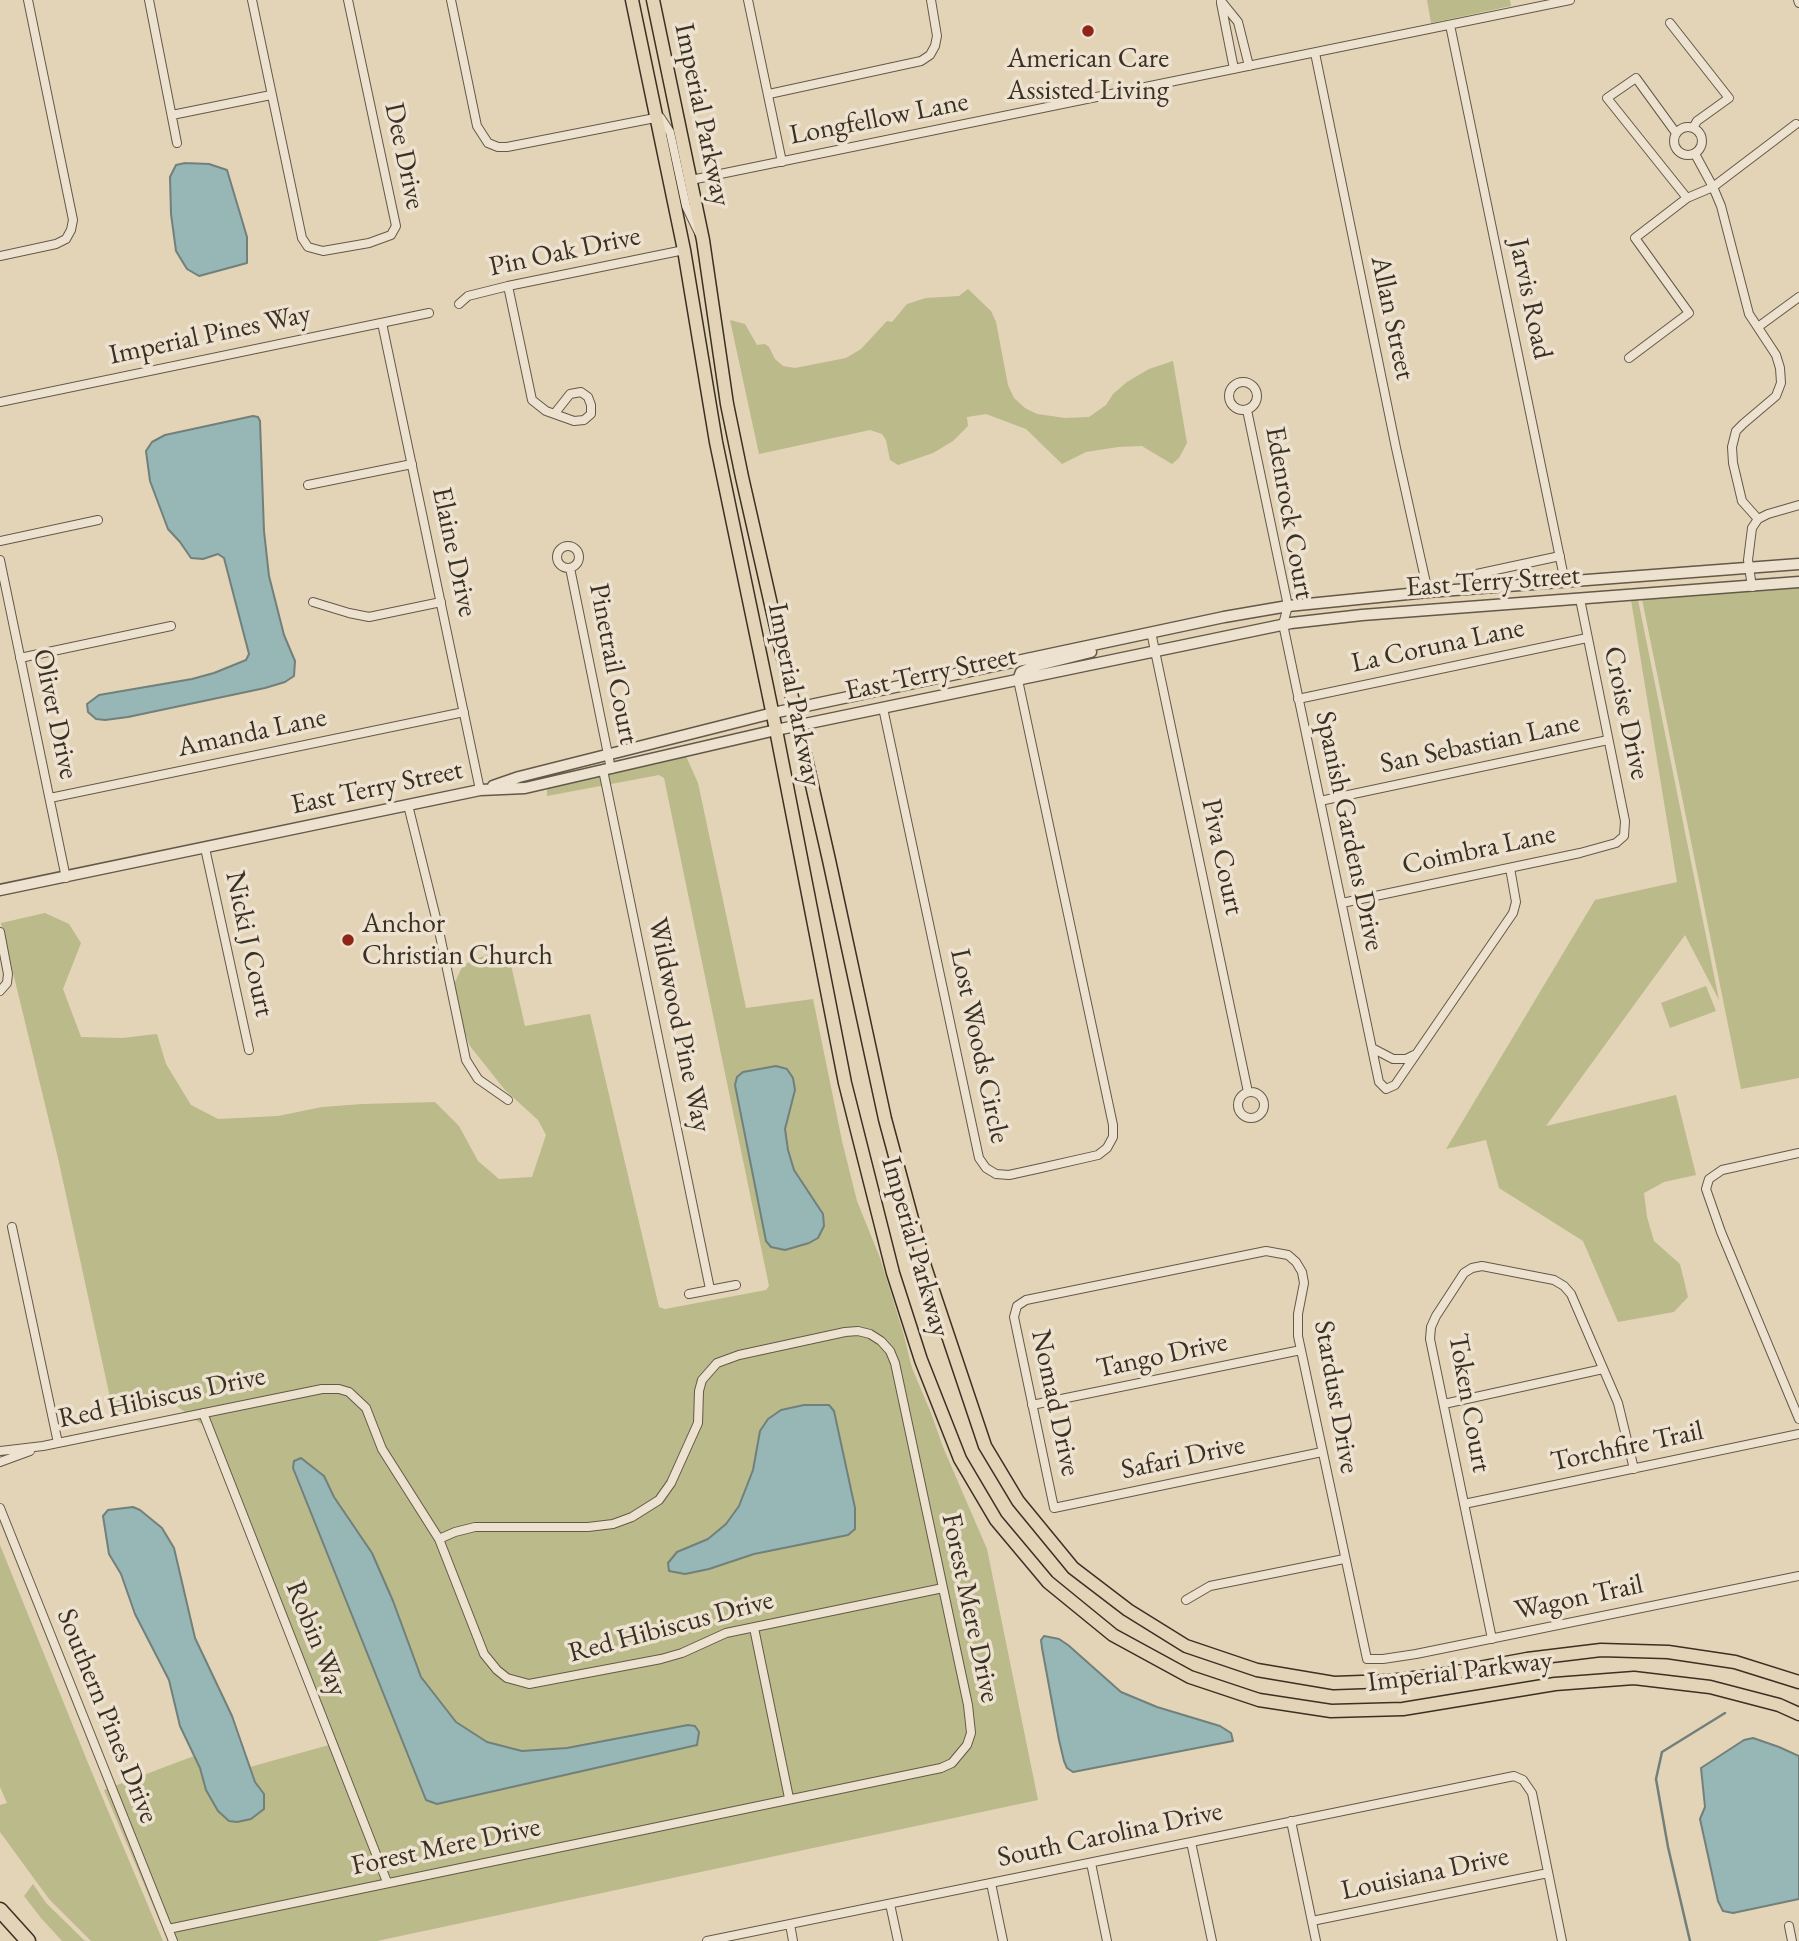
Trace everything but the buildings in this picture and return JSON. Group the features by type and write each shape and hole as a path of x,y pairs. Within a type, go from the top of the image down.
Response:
{"highway":[{"path":"0,1910 27,1941"}],"main road":[{"name":"Imperial Parkway","path":"632,0 684,250 716,442 773,713 845,1083 893,1273 921,1360 960,1459 996,1520 1048,1582 1113,1635 1190,1677 1259,1700 1331,1711 1403,1709 1555,1684 1634,1678 1710,1687 1799,1713"},
{"name":"Imperial Parkway","path":"653,0 703,240 727,404 885,1119 925,1268 985,1446 1018,1501 1073,1568 1128,1610 1186,1646 1257,1671 1334,1683 1390,1681 1601,1650 1668,1652 1735,1662 1799,1682"}],"street":[{"path":"0,256 56,244 66,239 74,220 28,0"},
{"path":"149,0 177,143"},
{"path":"173,115 271,95 252,0"},
{"name":"Dee Drive","path":"271,95 296,216 302,238 308,247 323,251 369,243 391,235 396,226 348,0"},
{"path":"451,0 477,126 488,143 507,147 657,117"},
{"path":"748,0 782,162"},
{"path":"769,94 921,61 930,55 937,36 931,0"},
{"path":"1221,0 1238,22 1249,66"},
{"path":"1221,0 1234,69"},
{"name":"Longfellow Lane","path":"691,180 1570,0"},
{"path":"1670,23 1729,98 1697,121 1693,128"},
{"name":"Jarvis Road","path":"1450,24 1566,582"},
{"name":"Allan Street","path":"1315,53 1428,592"},
{"path":"1676,134 1636,78 1607,98 1687,198"},
{"name":"Imperial Parkway","path":"657,117 663,119 670,132 686,206 703,240"},
{"path":"1629,358 1689,313 1634,238 1687,198 1713,187 1796,124"},
{"path":"1684,128 1693,128 1700,134 1702,143 1695,154 1686,155 1678,151 1674,142 1676,134 1684,128"},
{"path":"1695,154 1721,206 1746,305 1779,361 1781,383 1776,396 1736,431 1731,447 1742,501 1758,519"},
{"name":"Pin Oak Drive","path":"459,304 468,296 508,286 684,250"},
{"path":"508,286 532,400 545,411 574,421 584,420 591,414 592,405 588,397 581,392 570,394 555,413"},
{"path":"1758,327 1799,297"},
{"name":"Imperial Pines Way","path":"0,402 429,313"},
{"name":"Elaine Drive","path":"382,323 480,790"},
{"name":"Edenrock Court","path":"1247,410 1288,606 1283,624"},
{"path":"309,485 412,464"},
{"path":"1752,587 1749,568 1752,528 1758,519 1799,505"},
{"path":"0,541 99,520"},
{"path":"1472,575 1560,556"},
{"name":"Oliver Drive","path":"0,560 66,878"},
{"path":"480,790 519,777 773,713 1151,632 1288,606 1428,592 1799,564"},
{"name":"Pinetrail Court","path":"570,568 608,755 607,769"},
{"name":"East Terry Street","path":"0,890 480,790 525,788 776,730 1283,624 1362,615 1799,582"},
{"name":"Croise Drive","path":"1580,599 1625,821 1623,836"},
{"path":"313,602 369,617 441,602"},
{"name":"Spanish Gardens Drive","path":"1283,624 1379,1082 1386,1089 1395,1085 1513,914 1516,902 1510,868"},
{"path":"20,658 170,626"},
{"name":"Piva Court","path":"1151,632 1248,1092"},
{"name":"La Coruna Lane","path":"1298,699 1587,638"},
{"path":"1018,680 1021,672 1026,669 1096,651 1115,640"},
{"name":"Lost Woods Circle","path":"883,708 979,1158 986,1168 996,1174 1009,1175 1098,1155 1107,1148 1113,1137 1113,1125 1018,680"},
{"name":"Amanda Lane","path":"50,798 464,712"},
{"name":"San Sebastian Lane","path":"1320,801 1608,740"},
{"name":"Wildwood Pine Way","path":"607,769 710,1289"},
{"path":"408,805 438,926 466,1060 478,1079 508,1100"},
{"name":"Coimbra Lane","path":"1342,903 1616,843 1623,836"},
{"name":"Nicki J Court","path":"205,848 249,1050"},
{"path":"0,932 8,974 7,982 0,991"},
{"path":"1372,1048 1393,1059 1405,1059 1416,1054"},
{"path":"1799,1153 1722,1170 1709,1179 1706,1189 1799,1419"},
{"path":"12,1227 58,1443"},
{"name":"Stardust Drive","path":"1017,1306 1026,1300 1266,1251 1288,1255 1296,1262 1304,1283 1297,1325 1301,1350 1367,1659"},
{"name":"Token Court","path":"1492,1639 1430,1339 1431,1327 1464,1273 1482,1266 1507,1270 1554,1280 1571,1294 1624,1419 1634,1469"},
{"path":"689,1294 736,1285"},
{"name":"Nomad Drive","path":"1017,1306 1014,1317 1054,1508"},
{"name":"Forest Mere Drive","path":"168,1929 941,1768 961,1755 971,1733 971,1721 895,1363 890,1351 870,1334 858,1331 739,1355 717,1363 702,1380 698,1423 671,1483 659,1500 632,1517 613,1524 588,1527 475,1527 439,1539"},
{"name":"Tango Drive","path":"1032,1405 1301,1350"},
{"path":"1444,1404 1603,1369"},
{"name":"Red Hibiscus Drive","path":"0,1451 43,1446 330,1388 349,1392 366,1408 382,1449 439,1539 484,1654 497,1670 518,1682 540,1683 661,1659 682,1653 726,1633 943,1588"},
{"name":"Robin Way","path":"203,1413 387,1882"},
{"name":"Torchfire Trail","path":"1464,1504 1799,1434"},
{"name":"Red Hibiscus Drive","path":"0,1462 43,1446"},
{"name":"Safari Drive","path":"1054,1508 1322,1452"},
{"name":"Southern Pines Drive","path":"0,1508 173,1941"},
{"path":"1186,1600 1210,1586 1344,1559"},
{"name":"Wagon Trail","path":"1367,1659 1383,1660 1799,1576"},
{"path":"754,1628 789,1798"},
{"name":"South Carolina Drive","path":"706,1941 1514,1776 1523,1780 1532,1793 1548,1873"},
{"path":"1291,1821 1316,1941"},
{"path":"1191,1842 1212,1941"},
{"path":"1091,1863 1107,1941"},
{"path":"1548,1873 1562,1941"},
{"name":"Louisiana Drive","path":"1312,1921 1548,1873"},
{"path":"991,1883 1003,1941"},
{"path":"890,1904 898,1941"},
{"path":"790,1924 793,1941"},
{"path":"1789,1926 1792,1941"}],"green space":[{"path":"1427,0 1510,0 1511,6 1431,23"},
{"path":"968,289 991,311 996,322 1008,385 1014,398 1037,414 1065,418 1089,417 1106,405 1113,394 1127,382 1149,369 1173,361 1187,443 1179,458 1172,464 1142,446 1118,447 1086,452 1062,464 1026,429 986,414 967,417 968,426 953,441 933,453 898,465 890,460 882,434 870,430 759,454 730,320 745,324 757,345 765,344 783,366 795,368 846,358 861,349 887,321 892,322 907,304 926,298 959,296"},
{"path":"1799,582 1799,1078 1741,1089 1641,594"},
{"path":"1631,600 1638,600 1719,1000 1685,935 1546,1126 1676,1095 1696,1175 1664,1182 1644,1193 1654,1241 1680,1264 1688,1297 1674,1312 1618,1322 1583,1241 1499,1188 1486,1140 1446,1149 1595,900 1677,882"},
{"path":"686,756 698,783 746,1008 813,999 857,1201 880,1258 912,1368 987,1549 1038,1800 377,1941 168,1941 104,1790 194,1756 206,1790 218,1811 237,1822 252,1819 264,1808 264,1794 255,1782 250,1767 329,1745 210,1430 171,1402 114,1416 58,1158 1,923 45,913 69,924 81,943 63,989 81,1037 122,1038 157,1034 166,1064 191,1105 218,1119 278,1116 322,1107 435,1102 459,1126 478,1161 499,1179 532,1177 546,1135 538,1120 505,1090 470,1046 456,1011 455,982 463,965 500,949 511,965 525,1026 590,1014 659,1307 665,1309 766,1290 769,1286 664,778 659,775 547,796 547,788","holes":["829,1405 834,1411 855,1508 854,1523 709,1569 677,1573 677,1552 708,1539 726,1524 739,1506 753,1470 760,1431 774,1414 781,1410","301,1459 319,1471 372,1553 421,1677 456,1722 487,1742 522,1751 567,1748 622,1738 699,1739 697,1745 437,1804"]},
{"path":"1706,986 1716,1011 1670,1028 1661,1003"},
{"path":"0,1545 163,1941 91,1941 49,1899 0,1832 0,1805 7,1803 0,1787"},
{"path":"33,1884 46,1903 85,1941 62,1941 41,1918 24,1896"}],"water":[{"path":"209,164 227,170 247,237 247,263 199,276 187,269 176,251 170,177 176,165"},
{"path":"253,416 260,421 264,531 269,576 284,635 295,661 294,676 285,682 265,688 128,717 96,719 88,712 87,704 99,695 192,679 246,660 249,654 224,558 218,554 203,559 191,558 168,529 150,481 146,451 152,442 165,435"},
{"path":"776,1066 787,1069 793,1078 795,1090 785,1129 788,1150 794,1170 823,1214 824,1226 818,1238 785,1250 771,1247 766,1241 735,1085 737,1077 743,1072"},
{"path":"804,1405 829,1405 834,1411 855,1508 855,1529 848,1535 754,1554 709,1569 685,1574 669,1571 668,1563 677,1552 708,1539 726,1524 739,1506 753,1470 760,1431 768,1419 781,1410"},
{"path":"301,1458 324,1476 334,1497 372,1553 421,1677 456,1722 487,1742 522,1751 567,1748 688,1725 695,1726 699,1732 697,1745 437,1804 426,1800 293,1468 294,1461"},
{"path":"133,1507 162,1528 174,1548 195,1638 232,1716 255,1782 264,1794 264,1809 251,1819 229,1821 218,1811 206,1790 200,1768 180,1726 169,1680 135,1614 121,1574 109,1554 103,1516 108,1510"},
{"path":"1044,1636 1059,1639 1068,1645 1121,1692 1157,1707 1220,1726 1231,1733 1233,1741 1073,1772 1067,1768 1059,1740 1042,1648 1041,1640"},
{"path":"1753,1738 1799,1756 1799,1899 1733,1913 1723,1911 1718,1901 1700,1819 1705,1807 1701,1768 1744,1740"}],"waterway":[{"path":"1690,1941 1668,1847 1656,1779 1662,1752 1725,1713"}],"place":[{"name":"American Care Assisted Living","path":"1088,31"},
{"name":"Anchor Christian Church","path":"348,940"}]}
